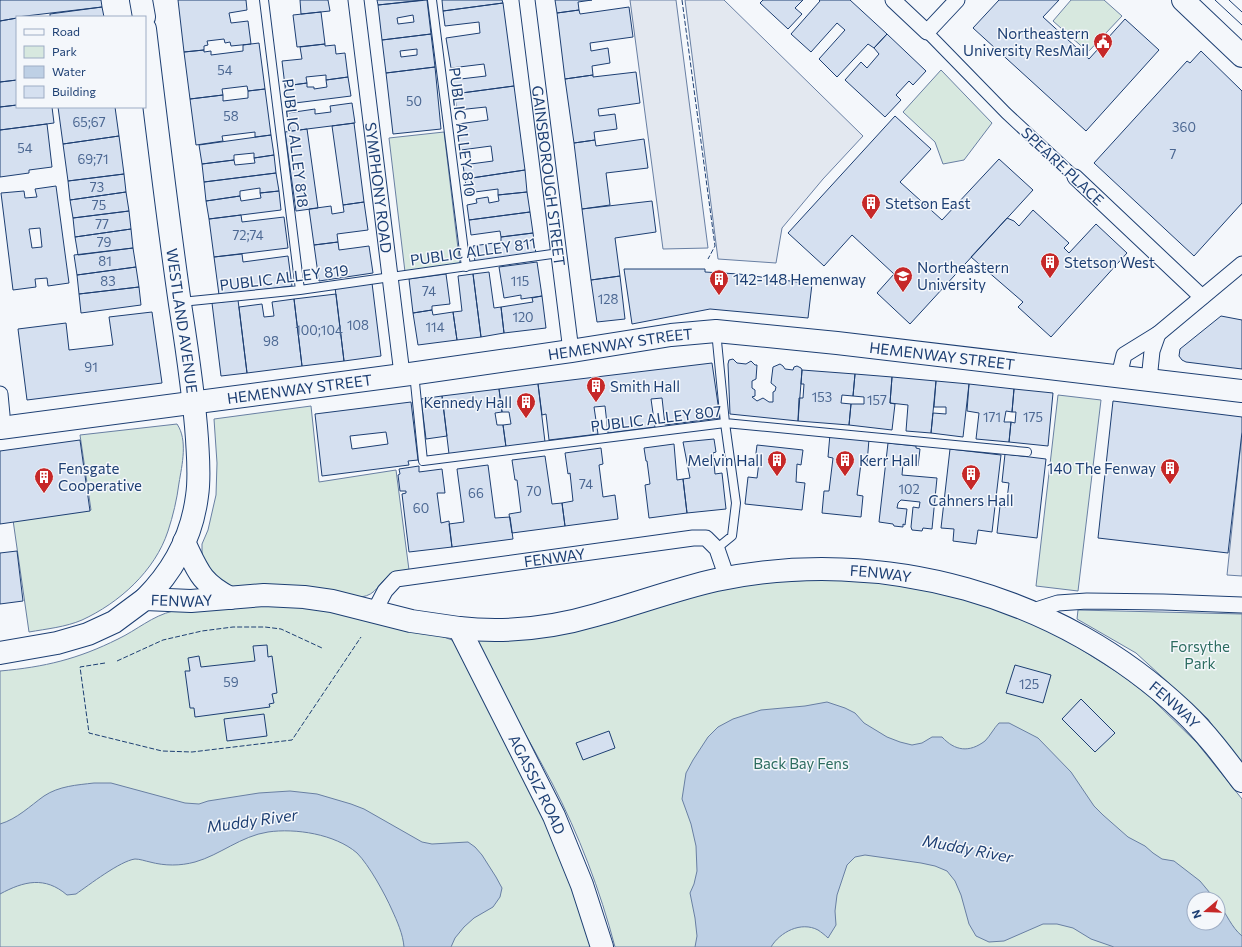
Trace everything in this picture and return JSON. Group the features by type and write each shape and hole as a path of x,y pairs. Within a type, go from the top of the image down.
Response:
{"main road":[{"path":"141,0 144,16"},
{"path":"1183,0 1242,56"},
{"name":"WESTLAND AVENUE","path":"145,599 168,573 184,542 193,517 198,484 194,402 146,37"},
{"name":"HEMENWAY STREET","path":"0,428 408,374 671,335 716,331 837,343 1242,390"},
{"path":"184,542 199,573 205,581 215,590 230,598"},
{"name":"FENWAY","path":"0,653 57,643 88,634 114,622 145,599 191,601 268,595 304,597 332,601 420,623 482,630 554,625 596,615 692,586 727,578 782,571 814,569 892,574 922,578 983,594 1030,612 1081,637 1145,679 1171,701 1194,722 1242,781"},
{"name":"AGASSIZ ROAD","path":"459,628 554,816 582,884 602,947"}],"street":[{"name":"SYMPHONY ROAD","path":"356,0 390,277 408,374"},
{"name":"GAINSBOROUGH STREET","path":"527,0 571,351"},
{"path":"892,0 927,32 957,0"},
{"name":"SPEARE PLACE","path":"927,32 1006,113 1202,297"},
{"path":"1120,376 1124,355 1158,334 1242,264"},
{"path":"1149,380 1152,351 1158,334"},
{"path":"0,394 2,415 0,424"},
{"name":"FENWAY","path":"374,612 385,591 396,579 693,538 706,538 715,547"},
{"path":"715,547 727,578"},
{"path":"1030,612 1058,603 1087,601 1242,605"}],"lane":[{"name":"PUBLIC ALLEY 818","path":"264,0 300,290"},
{"name":"PUBLIC ALLEY 810","path":"432,0 466,266"},
{"name":"PUBLIC ALLEY 811","path":"390,277 559,253"},
{"name":"PUBLIC ALLEY 819","path":"180,302 300,290 390,277"},
{"path":"715,547 721,545 732,536 736,503 724,423 716,331"},
{"name":"PUBLIC ALLEY 807","path":"408,374 423,461 724,423 1027,452"}],"green space":[{"path":"1071,0 1104,0 1122,16 1088,52 1053,21"},
{"path":"941,70 992,123 964,160 943,164 935,142 903,112"},
{"path":"444,132 460,265 405,272 389,138"},
{"path":"1058,395 1101,400 1078,591 1036,586"},
{"path":"311,406 319,482 396,470 409,570 391,575 385,579 371,594 361,597 225,588 203,560 202,552 202,544 208,530 216,495 217,463 214,419"},
{"path":"177,424 182,437 183,461 177,495 168,531 162,546 145,572 122,595 96,613 82,620 56,628 29,632 13,520 91,510 80,435"},
{"name":"Back Bay Fens","path":"852,579 928,588 1009,612 1060,636 1120,674 1147,694 1197,743 1242,799 1242,947 615,947 596,884 580,843 543,766 477,647 478,640 758,582"},
{"path":"257,604 299,605 336,611 438,635 452,640 459,649 558,847 594,947 0,947 0,671 32,667 75,657 103,646 165,613 173,611"},
{"name":"Forsythe Park","path":"1078,610 1242,614 1242,764 1223,741 1208,719 1136,653 1077,619"}],"shaded area":[{"path":"630,0 676,0 708,248 663,249"},
{"path":"685,0 724,0 863,136 823,179 782,228 776,263 718,259"},
{"path":"1242,433 1242,576 1227,575"}],"water":[{"name":"Muddy River","path":"827,702 845,708 855,713 864,723 887,737 912,745 922,743 932,737 942,737 957,748 968,749 985,741 999,723 1009,723 1038,738 1071,772 1094,806 1103,815 1128,837 1145,846 1162,859 1174,861 1200,881 1208,891 1186,891 1186,931 1226,931 1226,915 1235,929 1242,936 1242,947 1114,947 1091,939 1073,928 1057,924 1043,924 1004,941 989,942 976,936 969,924 961,895 955,881 947,871 935,866 921,863 865,855 855,857 847,865 837,895 835,911 836,925 828,938 818,930 798,927 785,933 771,947 695,947 697,936 690,893 697,871 696,846 691,824 682,799 686,773 708,737 718,727 733,719 761,710 805,706"},
{"name":"Muddy River","path":"111,783 185,803 199,804 208,801 259,793 290,791 317,794 364,809 422,842 432,844 468,842 482,855 496,877 502,888 500,897 493,907 474,918 464,927 455,938 451,947 404,947 400,928 389,903 372,872 362,858 348,846 338,841 314,834 290,831 258,834 195,862 167,865 135,859 121,864 76,894 67,895 51,885 34,882 18,886 0,894 0,824 18,816 44,796 56,790 68,786"}],"building":[{"path":"0,0 101,0 102,7 16,16 16,18 0,21"},
{"path":"178,0 246,0 247,10 229,13 231,23 248,21 251,44 231,46 230,42 225,43 224,39 207,41 208,45 204,46 204,50 184,52"},
{"path":"300,0 328,0 330,11 301,14"},
{"path":"377,0 423,0 378,5"},
{"path":"427,0 431,34 382,40 378,5","holes":["413,15 414,22 398,24 397,18"]},
{"path":"442,0 502,0 503,3 443,11"},
{"path":"555,0 592,0 578,2 579,10 557,13"},
{"path":"763,0 803,0 795,8 802,14 788,29 760,3"},
{"path":"819,0 850,0 887,34 874,48 868,44 837,77 819,59 845,30 837,23 811,52 791,34 820,1"},
{"path":"999,0 1059,0 1043,17 1089,59 1125,19 1159,50 1086,131 973,28"},
{"path":"503,3 514,86 454,94 452,80 486,76 484,64 451,68 446,38 480,33 479,22 445,26 443,11"},
{"path":"102,7 104,16 50,16 50,14"},
{"path":"629,7 633,37 590,43 591,51 608,48 610,63 592,66 593,75 565,79 557,13 579,10 580,14"},
{"path":"321,12 325,44 297,47 293,15"},
{"path":"16,18 16,80 0,82 0,21"},
{"path":"431,34 435,67 386,73 382,40","holes":["417,49 417,55 401,57 400,51"]},
{"path":"887,34 926,71 913,85 909,81 896,95 901,100 885,117 845,80 861,62 867,68 879,54 874,48"},
{"path":"259,43 265,89 248,91 247,86 222,89 223,95 190,99 184,52 204,50 204,52 211,51 211,55 243,51 243,45"},
{"path":"325,44 325,46 335,45 336,54 345,53 348,77 326,80 326,75 306,77 307,83 285,86 282,61 302,59 300,47"},
{"path":"1201,51 1242,91 1242,203 1194,256 1094,163 1187,61 1190,63"},
{"path":"435,67 441,129 393,134 386,73"},
{"path":"636,72 640,103 598,109 599,116 615,114 617,129 594,132 595,140 574,143 565,79 593,75 593,77"},
{"path":"348,77 351,96 287,104 285,86 307,83 307,87 314,87 314,89 327,87 326,80"},
{"path":"16,80 16,105 0,107 0,82"},
{"path":"514,86 525,170 465,179 463,165 493,161 491,146 461,150 458,124 488,120 486,107 457,110 454,94"},
{"path":"265,89 271,135 255,137 255,132 222,136 223,141 196,145 190,99 223,95 223,101 248,98 248,91"},
{"path":"352,103 355,123 291,131 288,113 315,109 315,114 331,112 330,106"},
{"path":"16,105 16,108 52,108 54,123 0,130 0,107"},
{"path":"58,108 115,108 119,136 63,144"},
{"name":"Stetson East","path":"895,116 931,149 900,182 942,220 999,159 1033,190 910,324 877,293 894,274 852,235 824,266 788,233"},
{"path":"354,123 364,202 343,205 332,126"},
{"path":"47,124 52,167 29,170 29,173 0,177 0,130"},
{"path":"307,129 318,208 296,211 285,132"},
{"path":"271,135 274,155 254,158 254,153 234,155 234,160 202,164 199,145"},
{"path":"119,136 124,174 68,181 63,144"},
{"path":"644,139 648,168 606,173 610,205 582,209 574,143 595,140 596,146"},
{"path":"274,155 276,173 204,182 202,164 234,160 235,165 255,163 254,158"},
{"path":"525,170 527,192 498,195 498,189 467,193 465,179"},
{"path":"276,173 279,191 260,193 260,188 240,191 240,196 206,201 204,182"},
{"path":"124,174 126,192 70,200 68,181"},
{"path":"56,186 69,283 48,286 47,278 35,279 36,287 13,290 1,193 24,191 25,198 37,197 35,189","holes":["40,228 42,247 32,248 29,229"]},
{"path":"279,191 281,210 209,219 206,201 240,196 241,201 261,198 260,193"},
{"path":"126,192 129,211 73,218 70,200"},
{"path":"527,192 530,212 469,220 467,205 477,203 476,199 488,197 489,203 499,201 498,195"},
{"path":"652,201 656,232 615,238 620,276 591,280 582,209"},
{"path":"364,202 368,230 337,234 338,242 314,245 309,209 331,206 332,214 344,212 343,205"},
{"name":"Stetson West","path":"1033,210 1069,243 1064,248 1069,253 1096,224 1127,253 1051,337 1018,307 1023,302 971,257 1007,218 1014,221 1019,226"},
{"path":"129,211 131,229 75,237 73,218"},
{"path":"530,212 533,233 501,237 500,231 471,235 469,220"},
{"path":"241,215 242,222 284,217 288,248 214,257 209,219"},
{"path":"131,229 133,248 78,255 75,237"},
{"path":"533,233 536,254 475,262 473,246 501,242 501,237"},
{"path":"338,242 339,250 369,246 373,273 319,281 314,245"},
{"path":"133,248 136,267 77,275 74,255"},
{"path":"242,254 243,262 288,256 292,286 219,295 214,257"},
{"path":"537,262 542,296 521,299 521,295 504,298 499,267"},
{"path":"136,267 139,287 79,294 77,275"},
{"name":"142-148 Hemenway","path":"624,269 705,269 705,272 739,274 812,284 808,318 710,309 632,324"},
{"path":"489,272 494,308 501,307 504,333 481,337 473,274"},
{"path":"446,274 450,304 432,306 432,310 413,313 409,279"},
{"path":"473,274 481,337 457,340 453,312 462,311 458,276"},
{"path":"620,276 625,319 597,322 591,280"},
{"path":"372,283 381,356 344,361 335,287"},
{"path":"139,287 141,305 81,313 79,294"},
{"path":"336,294 344,361 302,366 294,299"},
{"path":"542,296 546,328 504,333 501,307 533,302 532,298"},
{"path":"294,299 302,366 247,373 239,307 262,304 264,317 274,316 272,302"},
{"path":"238,300 247,373 221,376 212,303"},
{"path":"432,310 433,315 453,312 457,340 418,345 413,313"},
{"path":"152,312 162,383 27,400 18,329 66,323 69,350 113,345 109,317"},
{"path":"1221,316 1242,320 1242,369 1186,362 1182,360 1179,356 1180,349"},
{"path":"733,359 737,363 746,364 751,361 757,365 756,379 752,381 752,388 755,390 755,396 752,397 757,401 763,398 769,402 773,402 773,392 775,391 776,387 771,383 773,367 780,364 785,369 793,370 794,367 797,366 801,368 798,421 730,414 728,364 729,360"},
{"name":"Smith Hall","path":"712,363 720,418 665,425 662,398 651,399 655,427 608,433 605,406 594,407 598,434 549,440 546,414 542,415 538,384"},
{"path":"802,370 855,374 853,396 842,395 841,403 851,404 849,425 798,421 799,398 803,398 804,384 801,384"},
{"path":"855,374 892,377 890,403 895,404 892,430 849,425 851,404 864,404 864,397 853,396"},
{"path":"892,377 936,381 931,433 906,431 908,405 890,403"},
{"path":"936,381 969,384 963,437 931,433 933,413 946,414 946,407 934,407"},
{"name":"Kennedy Hall","path":"538,384 545,442 506,447 503,425 511,424 509,412 502,412 499,389"},
{"path":"969,384 1014,389 1012,412 1006,411 1004,422 1011,422 1009,442 976,439 979,413 967,411"},
{"path":"499,389 502,412 495,413 497,425 503,425 506,447 449,454 442,396"},
{"path":"1014,389 1053,393 1048,446 1009,442 1011,422 1015,423 1016,412 1012,412"},
{"path":"442,396 447,436 426,439 421,399"},
{"name":"140 The Fenway","path":"1113,401 1242,417 1242,432 1228,553 1098,538"},
{"path":"411,402 418,460 408,461 409,465 322,476 315,414","holes":["386,432 388,444 352,449 350,436"]},
{"name":"Kerr Hall","path":"830,434 869,439 867,464 861,463 857,495 863,496 861,517 822,513 824,491 829,491 833,458 828,457"},
{"path":"714,439 716,452 713,453 715,474 722,473 726,509 687,513 683,479 690,478 683,442"},
{"name":"Fensgate Cooperative","path":"80,440 90,511 0,524 0,451"},
{"path":"888,443 916,446 916,448 920,449 918,466 903,464 902,475 937,478 932,529 923,528 922,531 912,530 913,507 919,508 920,502 901,500 898,503 897,508 907,509 905,525 903,524 903,527 879,522"},
{"path":"674,444 677,480 683,479 687,513 649,518 645,485 650,484 644,448"},
{"name":"Melvin Hall","path":"757,445 803,450 801,465 797,464 796,482 805,483 802,510 745,504 748,477 757,478 759,462 755,461"},
{"path":"601,448 603,464 599,465 603,497 615,495 618,519 565,526 562,503 573,501 570,473 568,474 565,453"},
{"name":"Cahners Hall","path":"950,449 1001,455 992,532 978,530 976,544 953,541 954,529 941,528"},
{"path":"1005,454 1046,459 1037,538 997,533 1000,506 1006,507 1009,483 1002,482"},
{"path":"545,456 552,504 562,503 565,526 512,533 509,514 521,512 517,480 515,480 512,460"},
{"path":"488,465 495,518 510,517 513,539 452,547 449,524 464,522 457,469"},
{"path":"419,466 419,472 442,469 445,493 437,493 441,523 449,521 452,547 409,552 402,494 406,493 406,491 400,491 398,475 400,474 399,469"},
{"path":"17,551 23,601 0,604 0,553"},
{"path":"267,645 268,657 272,656 277,693 272,694 274,703 269,704 270,707 195,717 194,708 190,708 185,671 190,671 188,658 199,656 201,667 255,661 253,646"},
{"path":"1015,665 1051,675 1043,703 1006,693"},
{"path":"1081,699 1115,733 1095,752 1062,719"},
{"path":"264,714 267,736 227,741 224,719"},
{"path":"609,731 615,748 583,760 576,743"}],"tram line":[{"path":"1215,0 1242,25"},
{"path":"1229,0 1242,12"}],"fence":[{"path":"682,0 715,246 708,259"},
{"path":"117,661 163,640 202,631 233,627 265,627 281,629 322,648"},
{"path":"105,663 80,667 89,733 162,751 192,752 292,740 361,637"}],"place":[{"name":"Northeastern University ResMail","path":"1103,59"},
{"name":"Stetson East","path":"871,220"},
{"name":"Stetson West","path":"1050,279"},
{"name":"Northeastern University","path":"903,293"},
{"name":"142-148 Hemenway","path":"719,296"},
{"name":"Smith Hall","path":"596,403"},
{"name":"Kennedy Hall","path":"526,419"},
{"name":"Melvin Hall","path":"777,477"},
{"name":"Kerr Hall","path":"845,477"},
{"name":"140 The Fenway","path":"1170,485"},
{"name":"Cahners Hall","path":"971,491"},
{"name":"Fensgate Cooperative","path":"44,494"}]}
